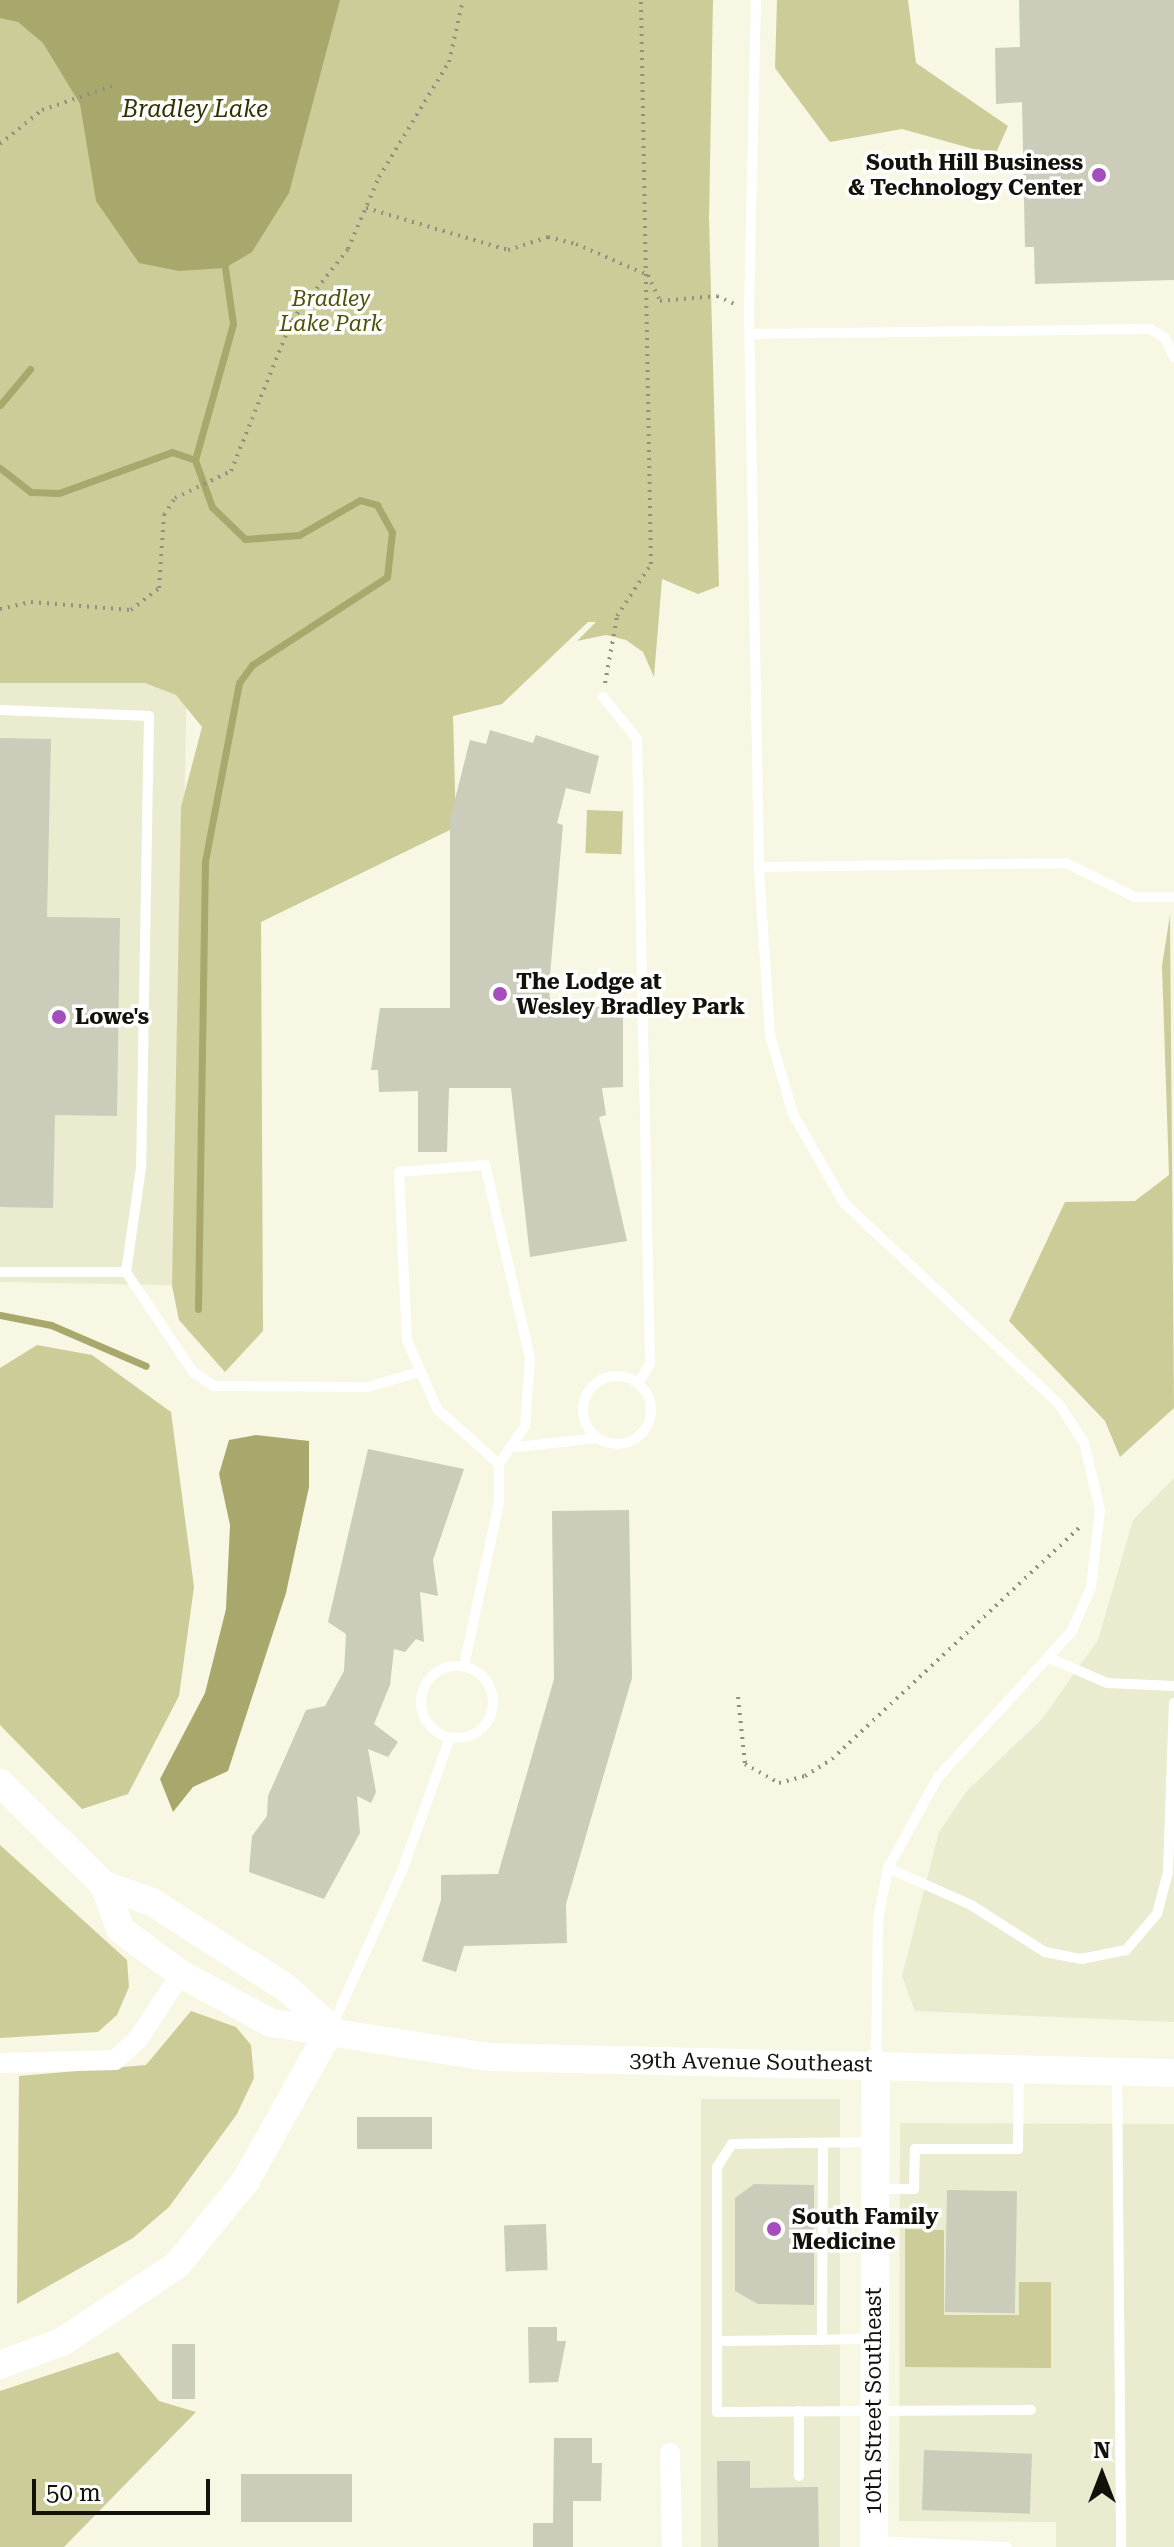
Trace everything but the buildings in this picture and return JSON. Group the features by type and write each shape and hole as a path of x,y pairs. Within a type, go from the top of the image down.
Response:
{"main road":[{"path":"0,1783 104,1885 152,1902 211,1945 285,1987 331,2028 245,2182 177,2265 62,2342 0,2365"},
{"name":"39th Avenue Southeast","path":"104,1885 121,1930 181,1974 271,2023 331,2028 489,2057 876,2063 1174,2073"},
{"name":"10th Street Southeast","path":"874,2544 876,2063"}],"street":[{"path":"0,2063 115,2060 138,2039 181,1974"},
{"path":"670,2453 672,2547"}],"lane":[{"path":"756,0 749,312 759,867 764,999 781,1079 808,1145 864,1227 1059,1404 1084,1443 1100,1509 1091,1587 1072,1631 938,1777 888,1868 878,1919 876,2063"},
{"path":"750,334 1150,329 1165,338 1174,357"},
{"path":"603,697 637,739 650,1364 638,1383"},
{"path":"0,710 149,716 141,1168 126,1272 193,1372 214,1386 368,1387 419,1372"},
{"path":"759,867 1066,863 1135,897 1174,897"},
{"path":"464,1666 499,1503 499,1464 517,1447 529,1404 530,1358 485,1165 399,1172 402,1315 419,1372 453,1431 499,1464"},
{"path":"0,1272 126,1272"},
{"path":"517,1447 597,1438 624,1444 643,1433 650,1401 638,1383 607,1377 589,1390 584,1421 597,1438"},
{"path":"1049,1658 1107,1683 1174,1686"},
{"path":"464,1666 490,1687 493,1709 472,1735 450,1738 428,1725 420,1701 439,1670 464,1666"},
{"path":"888,1868 971,1905 1045,1952 1081,1959 1126,1950 1157,1914 1168,1872 1174,1703"},
{"path":"331,2028 402,1871 450,1738"},
{"path":"875,2189 914,2189 915,2149 1018,2149 1019,2068"},
{"path":"1117,2071 1121,2547"},
{"path":"875,2142 732,2144 717,2167 717,2412 1031,2410"},
{"path":"822,2340 823,2143"},
{"path":"717,2341 875,2339"},
{"path":"799,2411 799,2476"},
{"path":"874,2544 1007,2547"}],"path":[{"path":"0,609 31,602 131,610 159,588 164,515 186,492 224,476 242,452 292,320 348,249 366,208 449,62 463,0"},
{"path":"603,697 617,616 651,564 641,0"},
{"path":"0,144 42,110 112,86"},
{"path":"366,208 508,250 548,237 648,275 660,301 717,296 749,312"},
{"path":"738,1697 745,1764 779,1783 805,1776 832,1759 1100,1509"}],"shaded area":[{"path":"0,663 187,666 176,1285 0,1282"},
{"path":"1174,1478 1174,2022 915,2011 902,1976 939,1832 967,1791 1042,1719 1098,1640 1133,1520"},
{"path":"701,2099 840,2099 840,2547 701,2547"},
{"path":"900,2123 1174,2124 1174,2547 1056,2547 1056,2522 899,2521"}],"green space":[{"name":"Bradley Lake Park","path":"0,0 713,0 709,218 719,586 698,594 662,579 654,677 643,652 626,640 606,635 577,641 596,622 588,622 502,704 453,716 456,827 261,922 263,1331 225,1372 179,1320 172,1286 181,807 202,727 176,695 145,683 0,683"},
{"path":"777,0 908,0 916,63 1008,126 995,155 902,129 830,142 775,68"},
{"path":"587,810 623,811 621,854 585,853"},
{"path":"1170,915 1174,1408 1120,1457 1105,1421 1009,1321 1065,1202 1135,1201 1169,1175 1162,966"},
{"path":"37,1345 92,1355 171,1412 194,1587 179,1696 128,1794 82,1809 0,1725 0,1368"},
{"path":"0,1845 127,1960 129,1987 117,2015 98,2032 0,2038"},
{"path":"191,2011 236,2027 251,2045 254,2078 237,2114 169,2207 133,2238 17,2304 19,2076 146,2065"},
{"path":"905,2229 944,2230 944,2315 1019,2315 1019,2282 1051,2282 1051,2368 905,2367"},
{"path":"118,2352 159,2401 196,2412 64,2547 0,2547 0,2391"}],"water":[{"name":"Bradley Lake","path":"0,0 340,0 289,193 252,252 225,268 179,271 139,263 96,201 80,104 43,43 18,22 0,18"},
{"path":"256,1435 309,1441 309,1487 286,1593 228,1771 193,1787 173,1812 160,1779 205,1693 226,1609 230,1525 219,1474 229,1440"}],"waterway":[{"path":"195,460 233,324 225,268"},
{"path":"0,405 30,369"},
{"path":"0,468 31,492 59,493 172,452 195,460 212,507 245,539 299,535 360,500 377,505 392,532 387,577 252,665 239,683 205,861 198,1309"},
{"path":"0,1315 51,1325 146,1366"}],"place":[{"name":"South Hill Business & Technology Center","path":"1099,175"},
{"name":"The Lodge at Wesley Bradley Park","path":"500,994"},
{"name":"Lowe's","path":"59,1017"},
{"name":"South Family Medicine","path":"774,2229"}]}
